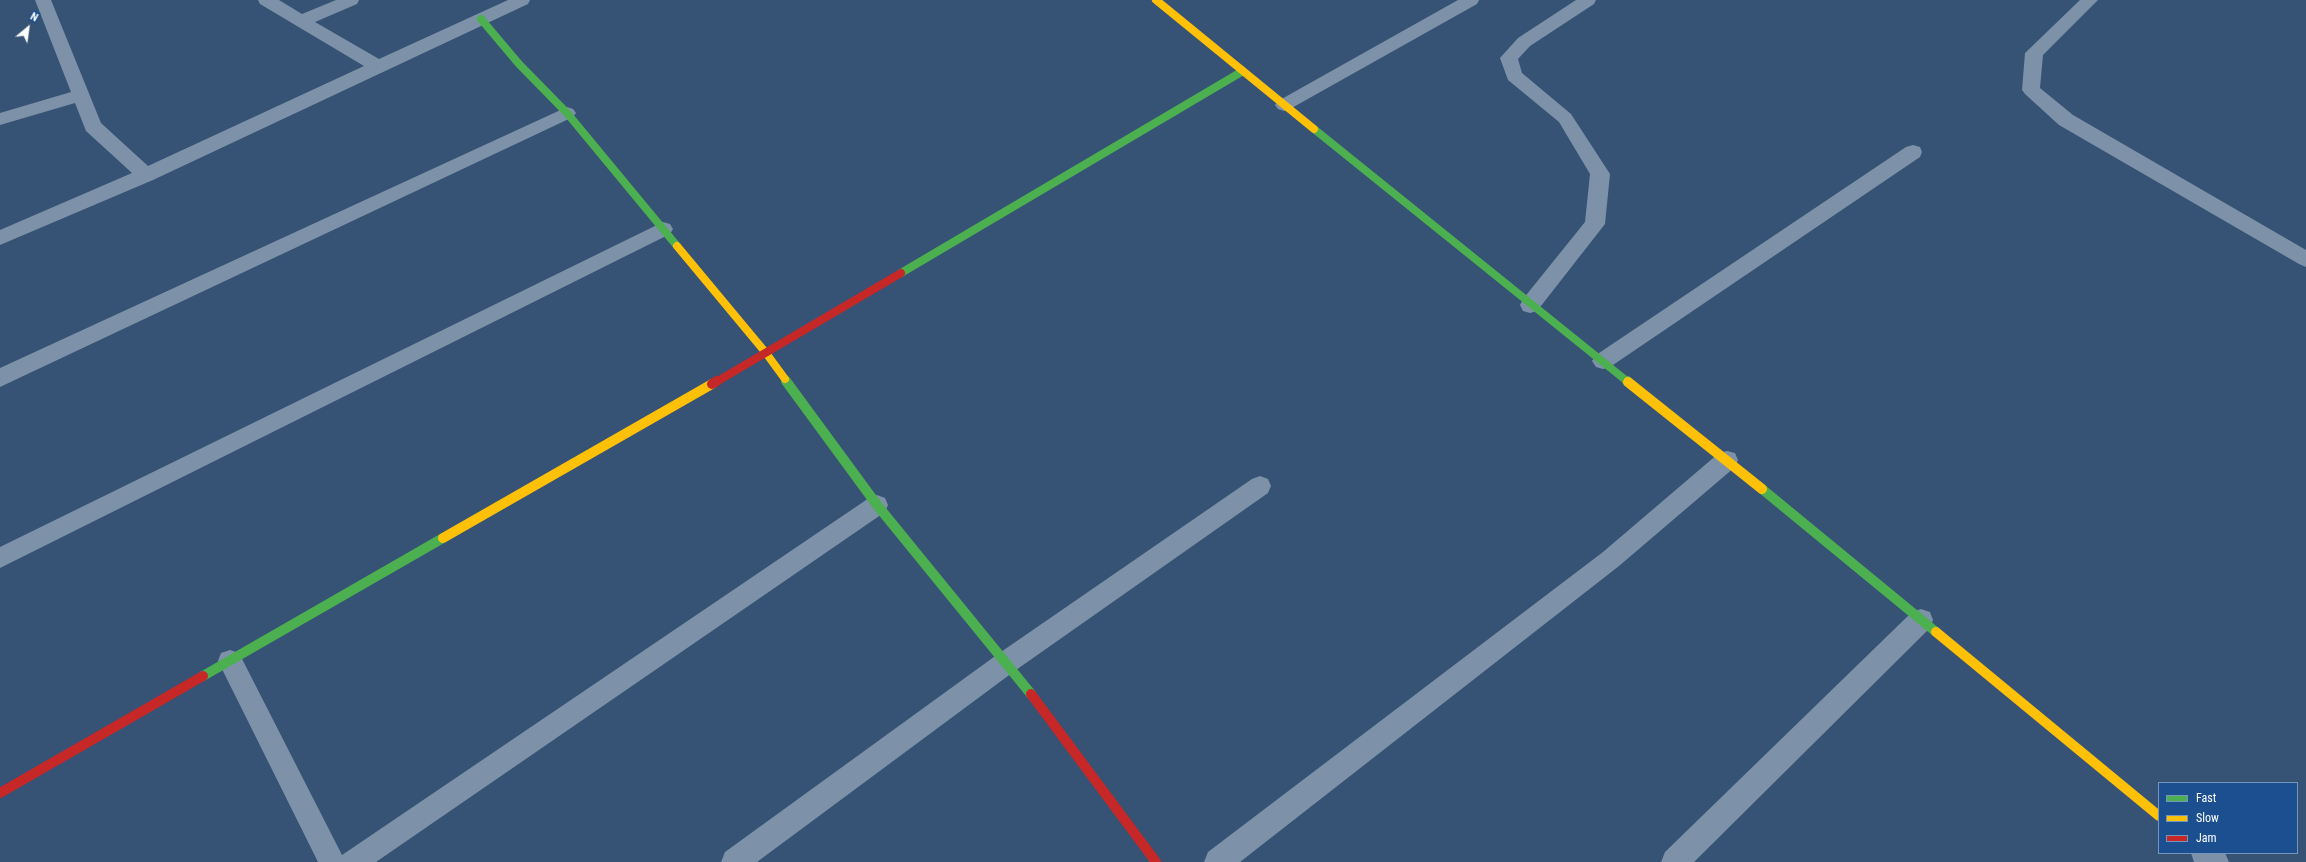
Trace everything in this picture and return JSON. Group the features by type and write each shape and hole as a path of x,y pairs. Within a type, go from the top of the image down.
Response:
{"street":[{"path":"43,0 82,95 93,126 146,175"},
{"path":"266,0 379,67"},
{"path":"301,21 351,0"},
{"path":"0,238 146,175 522,0"},
{"path":"1156,0 1530,305 1727,460 2158,815"},
{"path":"1284,105 1471,0"},
{"path":"1530,305 1595,224 1600,174 1565,118 1514,76 1509,58 1524,42 1588,0"},
{"path":"2090,0 2034,54 2031,90 2066,120 2306,259"},
{"path":"481,19 519,64 567,113 766,353 877,505 1007,662 1156,862"},
{"path":"0,793 766,353 1243,71"},
{"path":"0,119 82,95"},
{"path":"0,378 567,113"},
{"path":"1603,362 1913,152"},
{"path":"0,558 663,229"},
{"path":"1218,862 1611,559 1727,460"},
{"path":"735,862 1007,662 1260,486"},
{"path":"353,862 877,505"},
{"path":"1675,862 1921,620"},
{"path":"230,661 332,862"},
{"path":"2205,854 2215,862"}],"traffic: fast":[{"path":"481,19 519,64 567,113 677,246"},
{"path":"901,273 1243,71"},
{"path":"1314,129 1628,382"},
{"path":"785,379 877,505 1007,662 1031,694"},
{"path":"1762,489 1936,632"},
{"path":"203,676 443,538"}],"traffic: slow":[{"path":"1156,0 1314,129"},
{"path":"677,246 766,353 785,379"},
{"path":"1628,382 1762,489"},
{"path":"443,538 712,384"},
{"path":"1936,632 2158,815"}],"traffic: jam":[{"path":"712,384 901,273"},
{"path":"0,793 203,676"},
{"path":"1031,694 1156,862"}]}
